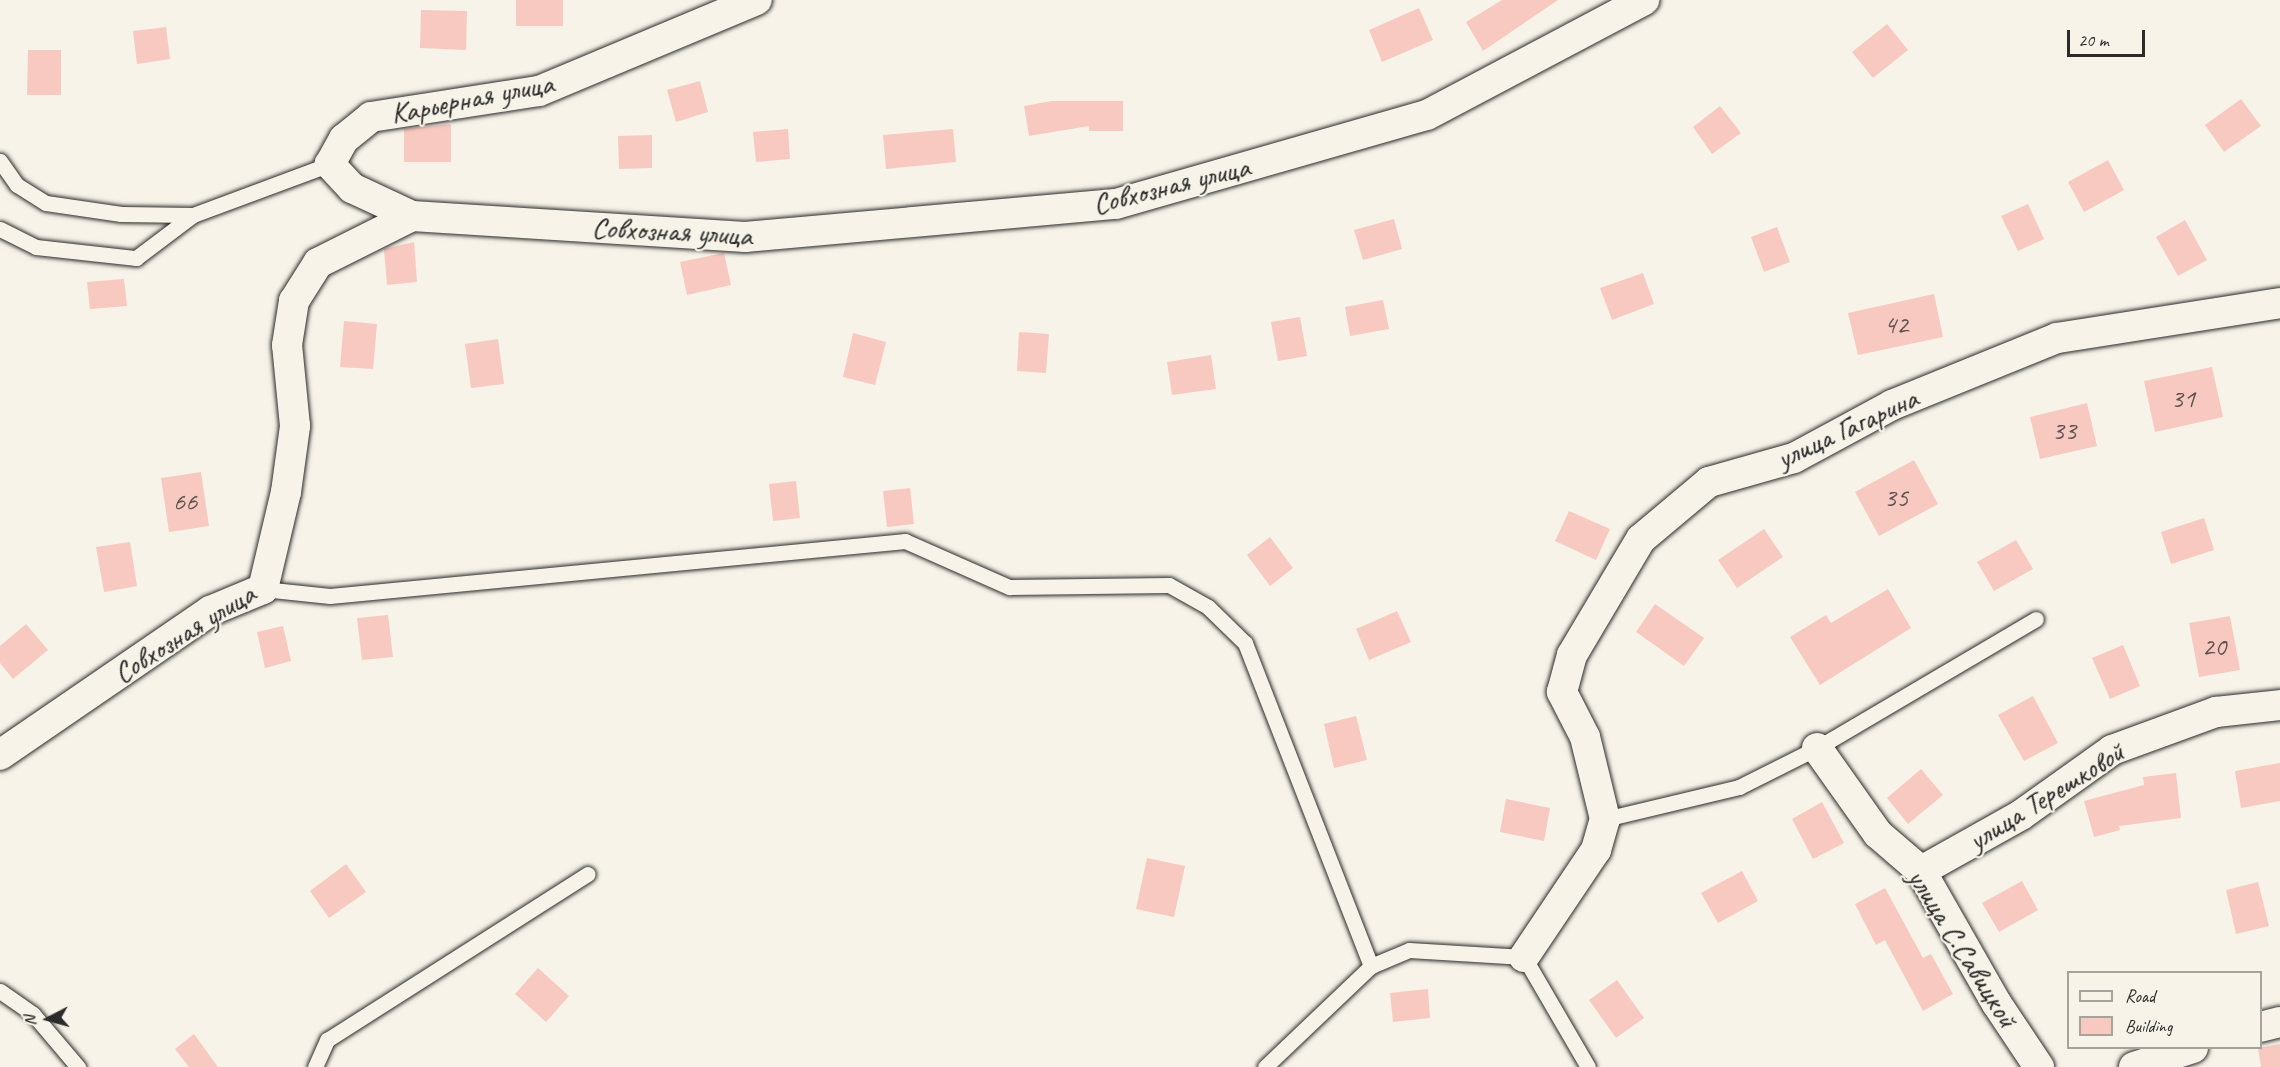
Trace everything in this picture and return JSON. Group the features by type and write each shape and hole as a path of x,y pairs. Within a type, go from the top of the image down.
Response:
{"street":[{"name":"Карьерная улица","path":"330,164 344,140 371,117 539,91 757,0"},
{"name":"Совхозная улица","path":"0,755 210,611 263,589 286,492 296,426 287,345 294,301 318,263 412,216 745,237 1116,204 1427,116 1644,0"},
{"path":"330,164 352,188 412,216"},
{"name":"улица Гагарина","path":"1524,957 1596,850 1605,819 1585,737 1562,692 1572,655 1641,538 1709,482 1794,458 1892,405 2057,338 2280,303"},
{"name":"улица Терешковой","path":"1921,871 2021,814 2112,750 2216,712 2280,705"},
{"name":"улица С.Савицкой","path":"1816,748 1878,834 1921,871 1997,1004 2039,1067"},
{"path":"2262,1026 2280,1022"},
{"path":"2134,1067 2187,1049"}],"lane":[{"path":"0,161 17,185 46,203 121,214 193,215"},
{"path":"0,229 36,248 136,258 193,215 330,164"},
{"path":"263,589 330,596 905,541 1009,587 1169,585 1208,607 1245,644 1371,966"},
{"path":"1605,819 1739,787 1816,748 2036,619"},
{"path":"315,1067 327,1040 588,874"},
{"path":"1265,1067 1371,966 1409,950 1524,957 1587,1067"},
{"path":"0,991 33,1014 78,1067"}],"building":[{"path":"516,0 563,0 563,26 516,26"},
{"path":"1502,0 1558,0 1483,51 1466,22"},
{"path":"1419,8 1433,40 1382,62 1369,30"},
{"path":"421,10 467,11 466,50 420,48"},
{"path":"1887,24 1908,50 1873,78 1852,52"},
{"path":"166,27 170,59 137,64 133,31"},
{"path":"28,50 61,50 61,95 27,95"},
{"path":"700,81 708,112 676,122 667,90"},
{"path":"2241,99 2261,126 2224,152 2205,125"},
{"path":"1052,101 1123,101 1123,131 1089,131 1089,126 1029,136 1024,106"},
{"path":"1720,106 1741,133 1712,154 1693,127"},
{"path":"451,124 451,162 404,162 404,129"},
{"path":"788,129 790,159 756,162 753,132"},
{"path":"953,129 956,162 886,169 883,135"},
{"path":"652,135 652,168 619,169 618,136"},
{"path":"2108,160 2124,190 2084,212 2068,182"},
{"path":"2028,204 2044,239 2018,251 2001,216"},
{"path":"1394,219 1402,249 1363,260 1354,230"},
{"path":"2185,220 2207,260 2178,276 2156,237"},
{"path":"1777,227 1790,262 1764,272 1751,237"},
{"path":"414,242 417,282 387,285 384,249"},
{"path":"724,253 731,285 687,295 680,262"},
{"path":"1643,273 1654,304 1612,320 1600,288"},
{"path":"124,279 127,306 90,309 87,282"},
{"path":"1934,294 1943,337 1858,355 1848,313"},
{"path":"1383,300 1389,329 1350,336 1345,307"},
{"path":"1300,317 1307,356 1278,361 1271,322"},
{"path":"344,321 377,324 373,369 340,367"},
{"path":"1019,332 1049,334 1046,373 1017,371"},
{"path":"853,333 886,342 875,385 843,377"},
{"path":"498,339 504,384 471,388 465,344"},
{"path":"1211,355 1216,389 1172,395 1167,362"},
{"path":"2212,367 2223,417 2155,432 2144,381"},
{"path":"2087,403 2097,446 2040,459 2030,417"},
{"path":"1914,460 1938,504 1879,536 1855,492"},
{"path":"201,472 209,526 169,532 161,478"},
{"path":"796,481 800,518 773,521 769,484"},
{"path":"910,488 914,524 887,527 883,491"},
{"path":"1569,511 1610,529 1596,560 1555,541"},
{"path":"2204,518 2214,550 2171,564 2161,532"},
{"path":"1764,529 1783,557 1737,588 1718,560"},
{"path":"1270,537 1293,568 1270,586 1247,555"},
{"path":"2016,540 2033,569 1994,591 1977,562"},
{"path":"130,542 137,586 104,592 96,547"},
{"path":"1888,589 1911,628 1820,685 1790,637 1826,615 1831,623"},
{"path":"1655,604 1704,638 1684,666 1636,632"},
{"path":"1397,611 1411,642 1369,660 1356,629"},
{"path":"388,615 393,657 362,660 357,618"},
{"path":"2230,616 2240,670 2199,677 2189,623"},
{"path":"26,624 48,650 13,679 0,663 0,646"},
{"path":"283,626 291,661 265,668 257,632"},
{"path":"2123,645 2140,686 2110,699 2092,658"},
{"path":"2033,696 2058,743 2024,761 1998,715"},
{"path":"1356,716 1367,760 1334,768 1324,724"},
{"path":"2280,763 2280,801 2241,808 2235,771"},
{"path":"1921,769 1943,795 1908,824 1887,798"},
{"path":"2176,773 2181,818 2119,826 2120,830 2094,837 2084,801 2144,785 2143,777"},
{"path":"1506,799 1550,808 1544,841 1500,832"},
{"path":"1822,802 1844,843 1813,859 1792,819"},
{"path":"1147,858 1185,866 1174,917 1136,909"},
{"path":"346,864 366,892 329,918 310,891"},
{"path":"1742,871 1758,901 1718,923 1701,893"},
{"path":"2022,881 2038,910 1999,932 1982,903"},
{"path":"2258,882 2269,926 2236,934 2226,890"},
{"path":"1885,888 1923,958 1931,954 1953,994 1923,1011 1885,940 1876,945 1855,904"},
{"path":"538,968 569,996 546,1022 515,994"},
{"path":"1617,980 1644,1018 1616,1038 1589,1000"},
{"path":"1428,989 1430,1018 1393,1022 1390,993"},
{"path":"194,1034 218,1067 189,1067 175,1049"},
{"path":"2280,1044 2280,1067 2261,1067 2258,1049"}]}
